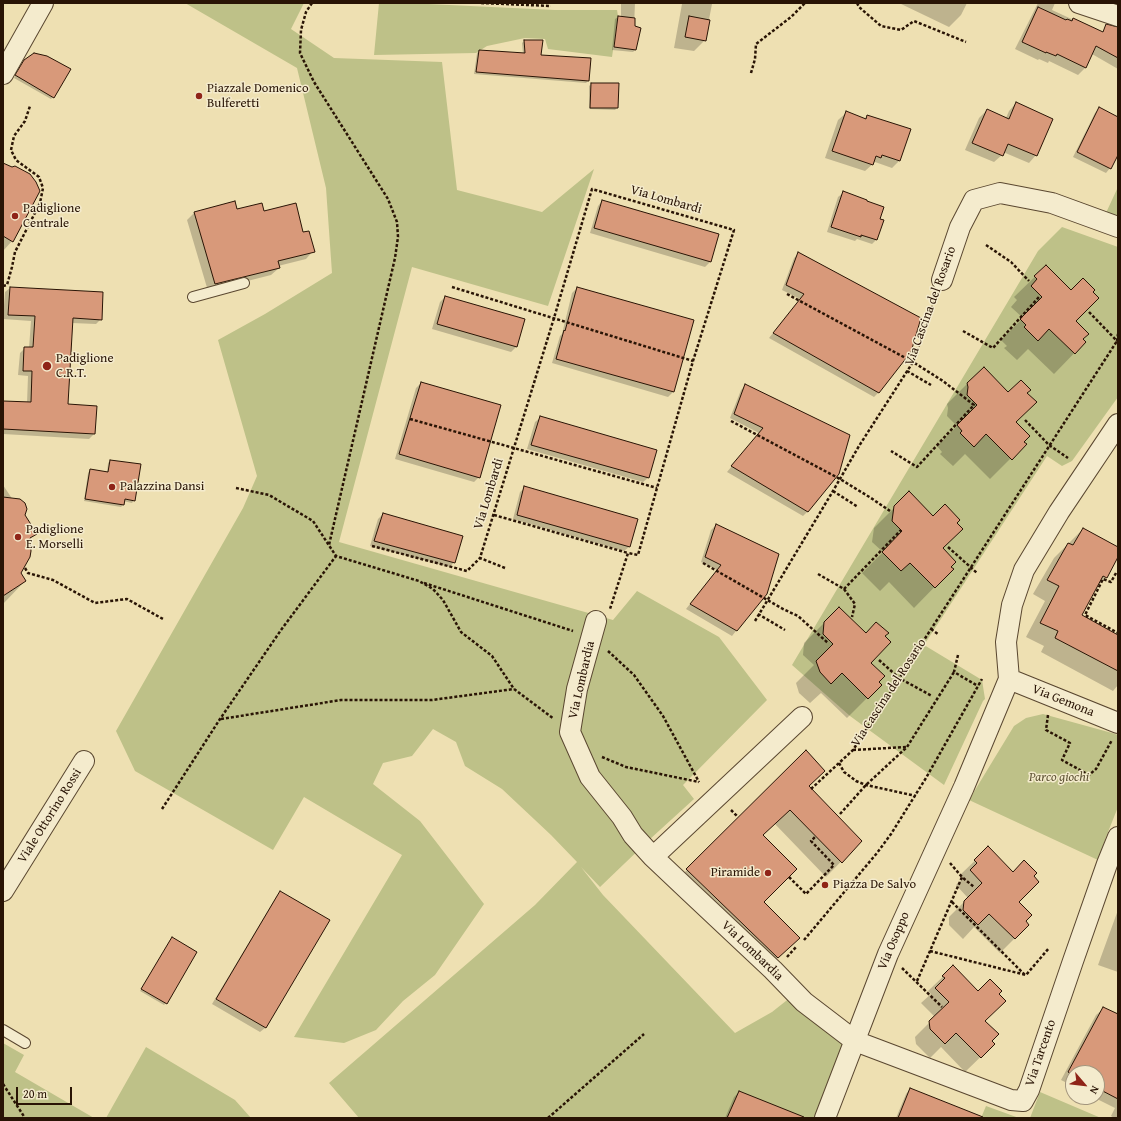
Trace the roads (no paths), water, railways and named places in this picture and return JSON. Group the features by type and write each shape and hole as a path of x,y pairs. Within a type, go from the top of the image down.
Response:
{"street":[{"path":"3,74 43,3"},
{"path":"1079,3 1118,16"},
{"name":"Via Cascina del Rosario","path":"942,280 960,227 974,200 1000,193 1052,203 1118,228"},
{"path":"1009,680 1006,642 1012,605 1024,570 1059,512 1118,424"},
{"name":"Via Lombardia","path":"602,618 577,689 570,732 590,777 622,817 633,835 653,857 768,965 804,1002 855,1041"},
{"name":"Via Gemona","path":"1009,680 1115,731"},
{"name":"Via Osoppo","path":"825,1118 888,954 964,787 1009,680"},
{"path":"653,857 802,717"},
{"name":"Viale Ottorino Rossi","path":"3,891 84,761"},
{"name":"Via Tarcento","path":"855,1041 1011,1100 1022,1101 1029,1090 1107,864 1118,837"}],"lane":[{"path":"193,297 244,283"},
{"path":"3,1030 25,1043"}],"place":[{"name":"Piazzale Domenico Bulferetti","path":"199,96"},
{"name":"Padiglione Centrale","path":"15,216"},
{"name":"Padiglione C.R.T.","path":"47,366"},
{"name":"Palazzina Dansi","path":"112,487"},
{"name":"Padiglione E. Morselli","path":"18,537"},
{"name":"Piramide","path":"768,873"},
{"name":"Piazza De Salvo","path":"825,885"}],"park label":[{"name":"Parco giochi","path":"1059,778"}]}
